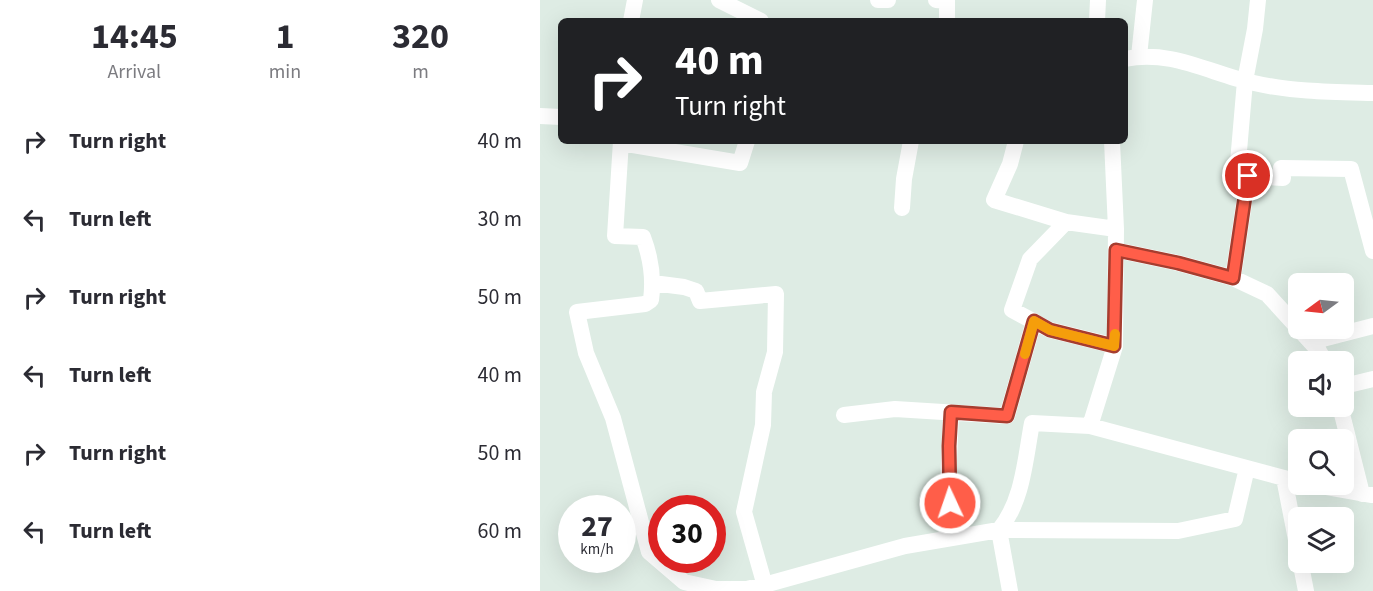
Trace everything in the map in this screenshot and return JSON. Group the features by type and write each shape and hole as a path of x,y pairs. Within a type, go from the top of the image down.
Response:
{"street":[{"path":"632,18 635,0"},
{"path":"719,0 754,18"},
{"path":"878,0 888,0"},
{"path":"944,0 947,18"},
{"path":"1097,18 1098,0"},
{"path":"1145,0 1132,58 1181,60 1245,81 1290,90 1373,93"},
{"path":"1258,0 1245,81 1237,174 1283,178 1281,168 1351,169 1373,251"},
{"path":"540,116 558,117"},
{"path":"621,144 615,236 643,237 649,253 653,283 651,300 645,304 577,312 586,353 613,418 650,552 684,582 716,589 755,589 905,546 953,536 999,530 1178,531 1235,519 1247,468"},
{"path":"632,144 740,163 746,144"},
{"path":"902,208 904,179 910,144"},
{"path":"1015,144 1010,164 994,200 1066,222 1116,229"},
{"path":"1090,426 1114,346 1116,229 1112,144"},
{"path":"1233,278 1248,176"},
{"path":"1066,222 1030,259 1012,310 1050,330 1114,346"},
{"path":"1116,250 1233,278 1267,294 1319,351"},
{"path":"653,283 684,286 696,291 700,301 776,294 775,352 764,392 763,425 744,512 755,589"},
{"path":"844,415 895,409 1007,416 1034,321"},
{"path":"1311,342 1373,326"},
{"path":"1354,384 1373,379"},
{"path":"951,412 948,486 953,536"},
{"path":"1343,417 1367,494"},
{"path":"999,530 1009,518 1016,503 1032,423 1090,426 1288,479"},
{"path":"1293,495 1306,591"},
{"path":"999,530 1010,591"}],"slow traffic":[{"path":"1025,354 1034,321 1050,330 1114,346 1115,334"}],"route":[{"path":"950,503 948,486 951,412 1007,416 1034,321 1050,330 1114,346 1116,250 1233,278 1248,176"}]}
